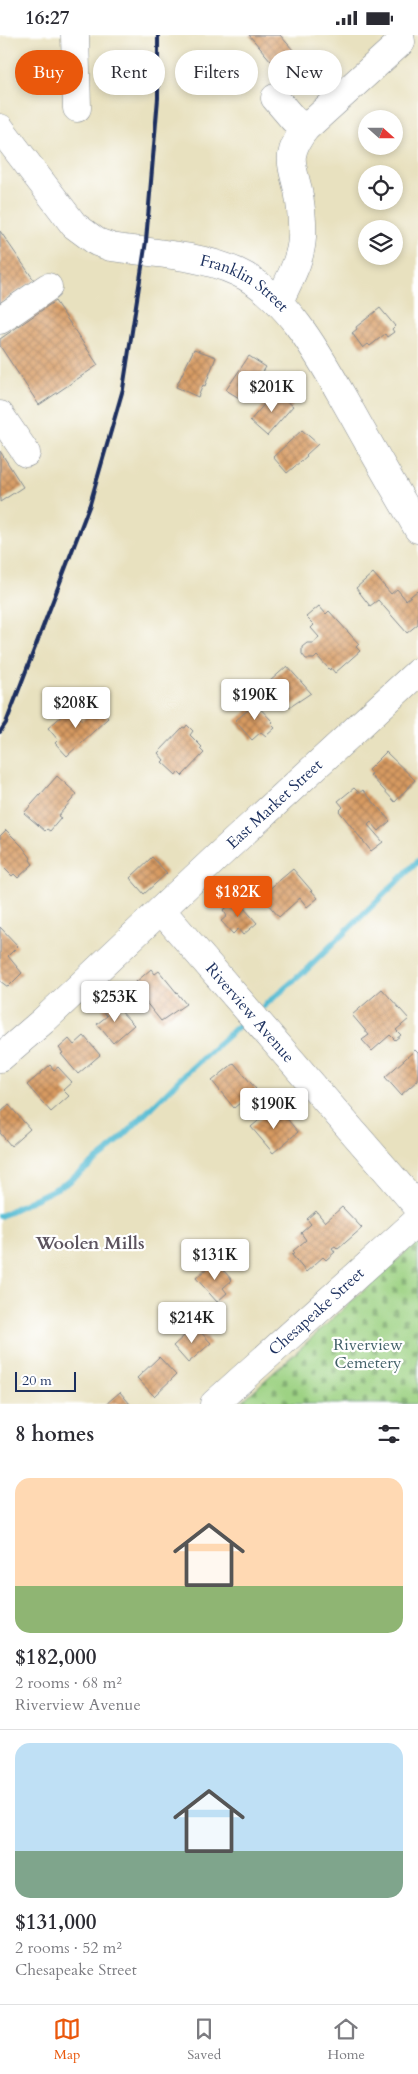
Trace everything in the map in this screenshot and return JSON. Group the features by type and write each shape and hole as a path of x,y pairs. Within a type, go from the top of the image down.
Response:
{"street":[{"path":"75,35 77,108"},
{"path":"279,302 295,268 302,239 302,214 292,170 292,155 296,141 306,129 401,42 400,35"},
{"path":"274,98 293,119 306,129"},
{"name":"Franklin Street","path":"0,128 74,225 98,241 111,247 205,262 237,272 261,286 279,302 324,365 418,529"},
{"path":"0,320 48,287"},
{"path":"0,415 26,453"},
{"name":"East Market Street","path":"0,1058 43,1021 160,910 418,672"},
{"name":"Riverview Avenue","path":"160,910 418,1207"},
{"name":"Chesapeake Street","path":"214,1404 418,1220"}],"green space":[{"name":"Riverview Cemetery","path":"418,1241 418,1404 239,1404 414,1245"}],"building":[{"path":"249,35 280,35 293,50 268,50 268,57"},
{"path":"0,231 34,280 0,303"},
{"path":"55,301 98,365 39,405 0,346 0,339"},
{"path":"380,308 395,326 392,329 394,332 387,337 385,334 370,346 368,344 363,348 352,333 357,329 356,327"},
{"path":"194,349 216,357 205,386 203,385 198,397 176,387"},
{"path":"249,356 266,367 244,401 226,390"},
{"path":"277,389 289,399 287,401 293,406 267,436 250,421"},
{"path":"302,430 318,444 287,473 273,457"},
{"path":"0,451 23,487 0,502"},
{"path":"373,573 391,594 397,589 406,600 417,591 418,624 407,633 378,600 370,606 356,588"},
{"path":"319,606 326,614 329,611 359,644 356,647 360,651 335,673 317,656 314,659 306,659 302,654 302,647 307,643 314,643 319,637 311,628 314,625 306,617"},
{"path":"287,666 311,693 290,707 269,682"},
{"path":"251,699 273,722 271,724 275,728 266,736 261,732 252,740 235,721 249,709 245,704"},
{"path":"97,706 108,718 67,756 55,743 58,740 48,728 71,708 82,720"},
{"path":"187,725 193,731 190,735 202,747 200,749 204,753 182,776 178,772 176,775 162,762 164,760 158,753"},
{"path":"386,752 415,780 395,802 370,775 372,774 368,770"},
{"path":"57,776 77,794 58,816 61,818 50,831 47,829 45,831 24,813"},
{"path":"354,788 359,793 363,790 390,821 379,831 371,822 368,825 383,842 371,851 339,811 343,807 338,801"},
{"path":"6,830 22,846 33,864 18,878 14,874 12,876 0,864 0,836"},
{"path":"152,857 167,873 144,894 130,878"},
{"path":"293,869 318,898 307,907 300,898 279,917 261,896"},
{"path":"236,899 257,923 243,935 238,929 233,934 221,921 227,916 223,910"},
{"path":"0,927 18,946 8,956 22,973 8,987 0,981"},
{"path":"151,969 155,974 159,971 186,1004 161,1021 136,990 140,988 136,982"},
{"path":"382,989 409,1019 396,1030 401,1035 395,1040 390,1035 372,1051 362,1040 369,1035 352,1015"},
{"path":"112,1002 134,1025 113,1043 97,1024 107,1016 102,1010"},
{"path":"84,1036 100,1055 78,1074 61,1054 63,1053 59,1048 69,1039 74,1045"},
{"path":"415,1050 418,1053 418,1080 401,1095 385,1077"},
{"path":"234,1063 256,1089 234,1108 212,1081"},
{"path":"50,1065 54,1070 58,1067 72,1082 63,1090 69,1096 51,1112 27,1085"},
{"path":"9,1105 30,1129 11,1146 0,1133 0,1113"},
{"path":"272,1109 280,1119 284,1115 298,1132 273,1153 251,1127"},
{"path":"342,1207 362,1228 338,1249 335,1246 332,1248 335,1252 326,1260 323,1257 306,1272 292,1255 295,1253 293,1251 306,1240 301,1233 311,1224 307,1219 316,1211 325,1222"},
{"path":"215,1261 232,1280 223,1288 227,1293 217,1302 196,1278"},
{"path":"195,1326 211,1343 188,1363 173,1346"},
{"path":"159,1357 176,1375 154,1396 137,1378"},
{"path":"120,1392 130,1404 106,1404"}],"waterway":[{"path":"264,1006 305,971 418,861"},
{"path":"0,1216 67,1183 106,1153 184,1075 243,1022"}],"railway":[{"path":"0,732 6,723 90,504 123,389 146,241 158,98 158,35"}],"district":[{"name":"Woolen Mills","path":"90,1243"}]}
